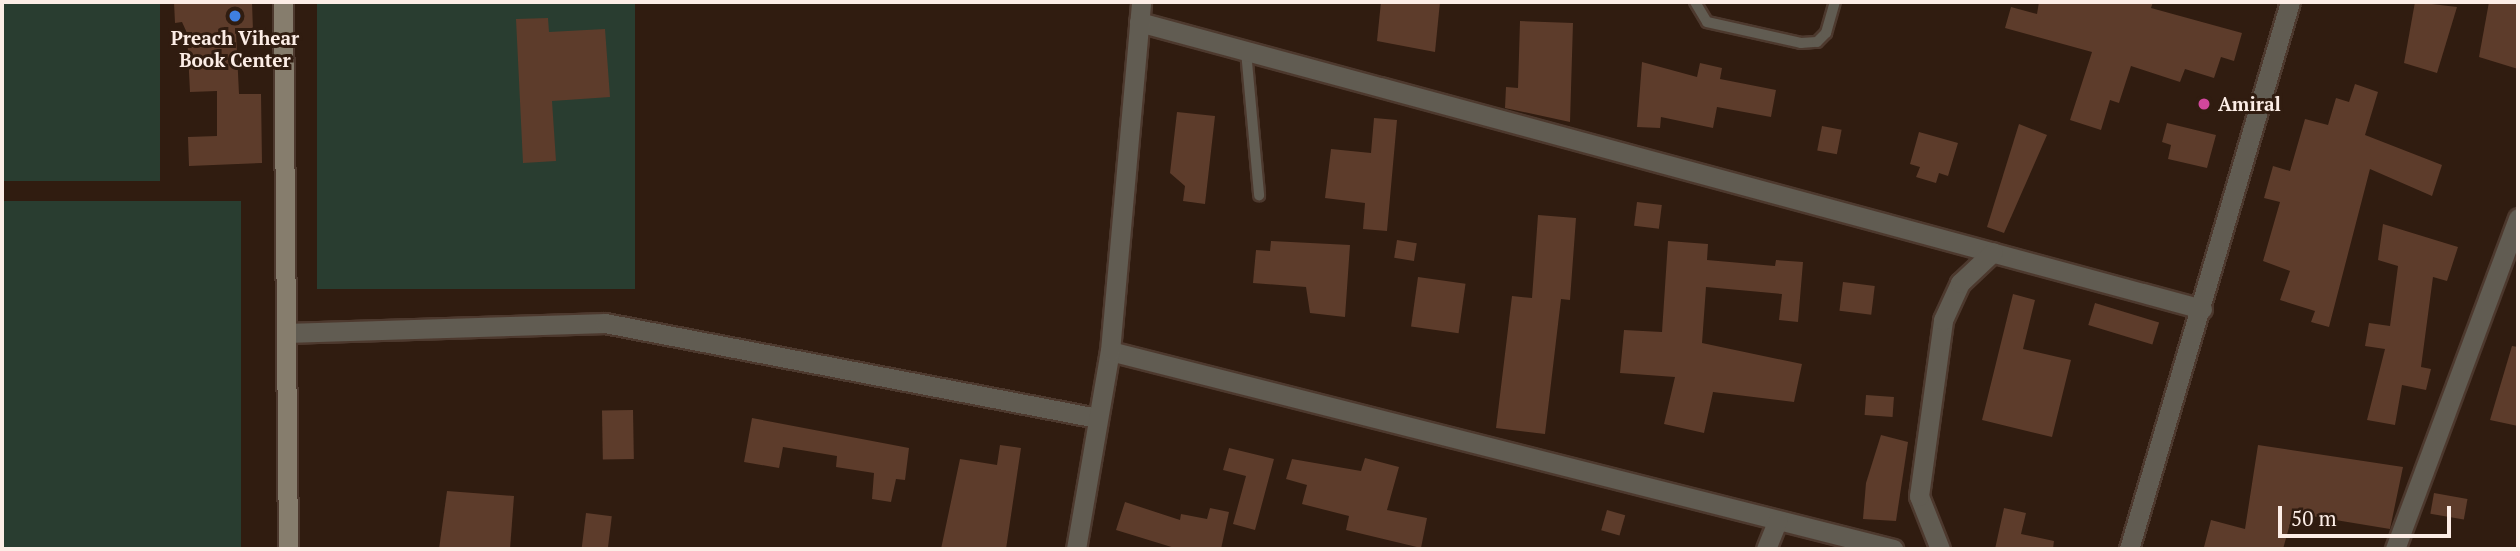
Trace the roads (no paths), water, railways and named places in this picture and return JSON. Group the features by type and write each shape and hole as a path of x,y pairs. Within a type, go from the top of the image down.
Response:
{"main road":[{"path":"283,2 288,549"}],"street":[{"path":"1076,549 1110,351 1141,2"},
{"path":"2129,549 2202,309 2290,2"},
{"path":"1139,22 2202,309"},
{"path":"2395,549 2518,218"},
{"path":"1940,549 1919,496 1943,320 1960,283 1993,252"},
{"path":"287,333 605,323 1097,418"},
{"path":"1110,351 1893,549"},
{"path":"1766,549 1778,520"}],"lane":[{"path":"1695,2 1707,22 1801,43 1817,43 1826,33 1835,2"},
{"path":"1247,51 1259,195"}],"place":[{"name":"Preach Vihear Book Center","path":"235,16"},
{"name":"Amiral","path":"2204,104"}]}
